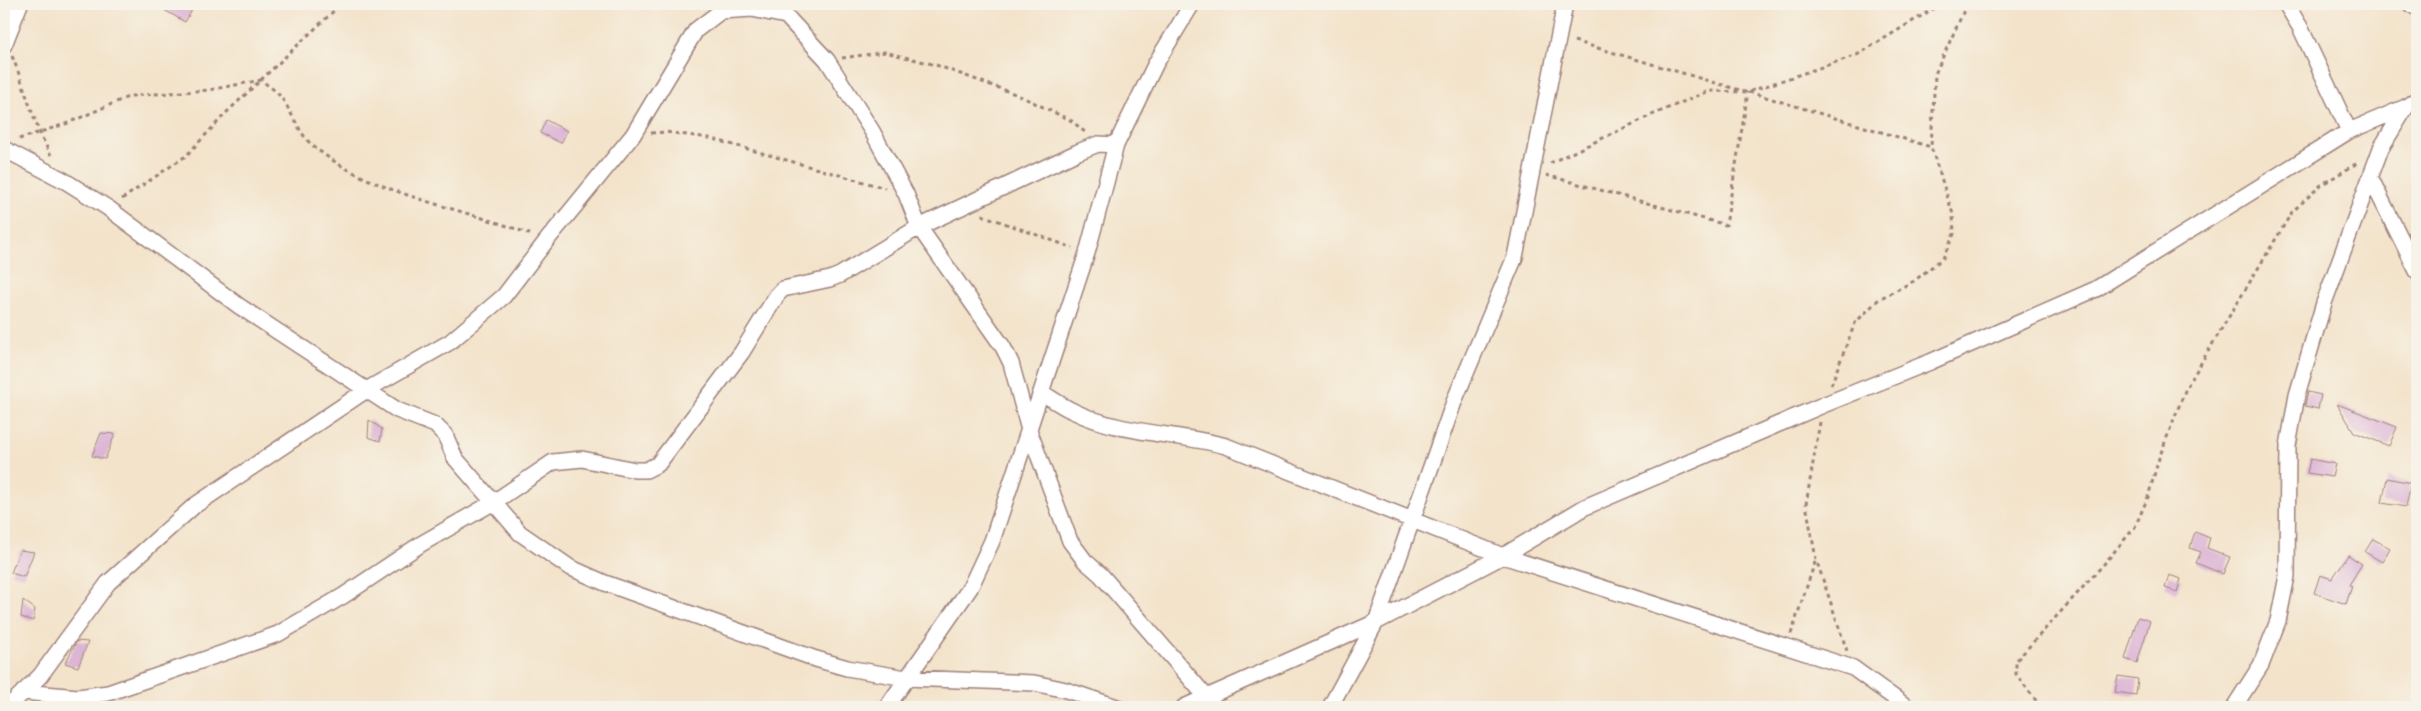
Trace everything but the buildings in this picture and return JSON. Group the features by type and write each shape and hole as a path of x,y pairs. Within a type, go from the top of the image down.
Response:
{"street":[{"path":"5,43 20,4"},
{"path":"887,707 906,678 940,634 970,588 992,541 1087,253 1116,145 1156,63 1192,4"},
{"path":"1330,707 1376,622 1455,399 1515,257 1565,4"},
{"path":"2286,4 2312,53 2349,131"},
{"path":"2410,4 2417,8"},
{"path":"8,707 40,676 108,583 194,506 368,389 450,342 504,296 546,240 633,135 696,30 721,11 752,9 789,10 827,60 872,131 906,194 919,227 1003,347 1011,363 1029,430 1070,541 1084,561 1101,575 1211,703"},
{"path":"1184,707 1211,703 1376,622 1504,556 1585,507 1823,405 1930,362 2096,289 2349,131 2412,103"},
{"path":"2234,707 2261,665 2278,621 2287,576 2288,446 2297,395 2324,303 2371,179 2380,148 2412,103"},
{"path":"23,692 78,698 108,693 278,634 343,596 421,544 494,502 553,462 582,459 635,470 646,470 658,464 742,352 777,295 783,289 840,275 919,227 960,207 1098,144 1116,145"},
{"path":"8,145 108,208 240,306 397,410 435,425 445,436 455,458 520,533 569,567 605,583 816,659 848,668 906,678 1034,684 1066,690 1117,707"},
{"path":"2371,179 2417,271"},
{"path":"1041,392 1075,412 1114,425 1159,434 1193,437 1226,446 1504,556 1853,668 1907,707"}],"path":[{"path":"108,208 186,156 227,112 341,4"},
{"path":"1532,171 1654,114 1709,92 1748,92 1857,54 1941,4"},
{"path":"1853,668 1816,559 1806,504 1823,405 1855,322 1879,300 1914,281 1943,258 1954,234 1953,214 1931,147 1934,74 1968,4"},
{"path":"1559,37 1931,147"},
{"path":"5,43 24,83 38,132 51,157"},
{"path":"827,60 885,52 936,65 1018,95 1072,121 1098,144"},
{"path":"8,145 38,132 68,123 130,96 209,90 262,80"},
{"path":"262,80 279,95 311,144 338,164 376,183 546,240"},
{"path":"1532,171 1726,225 1748,92"},
{"path":"633,135 665,132 709,138 906,194"},
{"path":"2041,707 2016,674 2016,661 2135,527 2148,497 2159,458 2186,388 2292,212 2321,185 2380,148"},
{"path":"960,207 1087,253"},
{"path":"1787,646 1816,559"}]}
